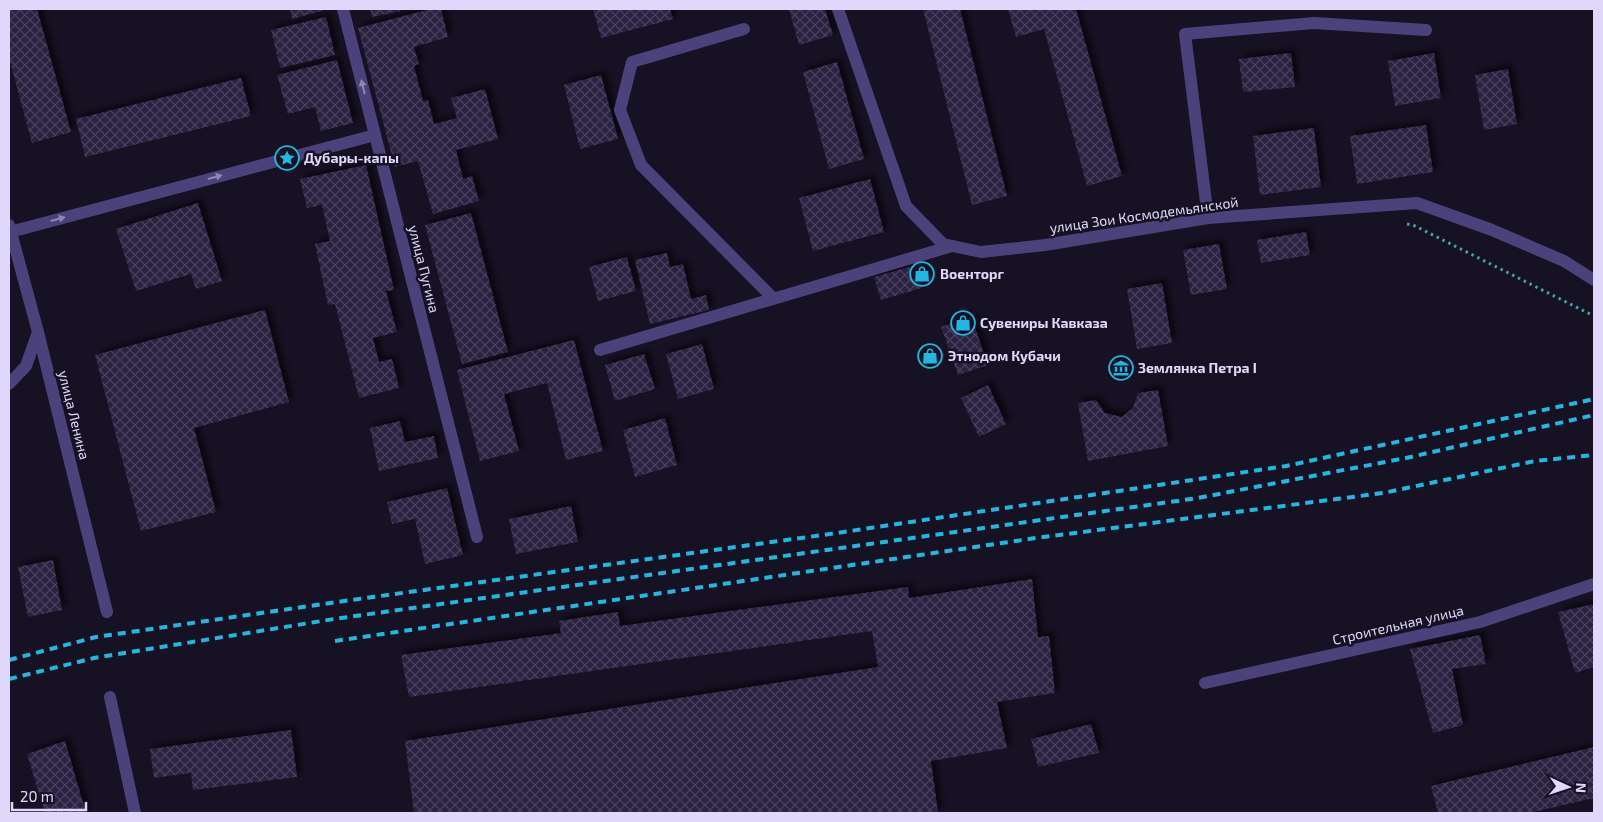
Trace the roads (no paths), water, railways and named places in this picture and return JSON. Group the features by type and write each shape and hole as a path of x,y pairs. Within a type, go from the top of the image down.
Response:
{"street":[{"name":"улица Пугина","path":"343,9 477,538"},
{"name":"улица Зои Космодемьянской","path":"838,9 906,206 943,244 981,252 1045,245 1208,218 1417,202 1492,230 1564,261 1594,280"},
{"path":"1208,218 1185,34 1314,23 1426,30"},
{"path":"744,29 632,62 620,110 641,165 773,298"},
{"path":"10,229 374,134"},
{"name":"улица Ленина","path":"10,229 38,332 107,612"},
{"path":"600,350 952,246"},
{"path":"9,384 26,366 38,332"},
{"name":"Строительная улица","path":"1205,683 1480,622 1594,584"},
{"path":"110,697 135,813"}],"railway":[{"path":"9,660 96,637 830,534 1286,466 1594,399"},
{"path":"9,679 94,658 334,619 1198,498 1406,458 1594,415"},
{"path":"335,641 1036,538 1383,493 1535,461 1594,455"}],"place":[{"name":"Дубары-капы","path":"287,158"},
{"name":"Военторг","path":"922,274"},
{"name":"Сувениры Кавказа","path":"963,323"},
{"name":"Этнодом Кубачи","path":"930,356"},
{"name":"Землянка Петра I","path":"1121,368"}]}
